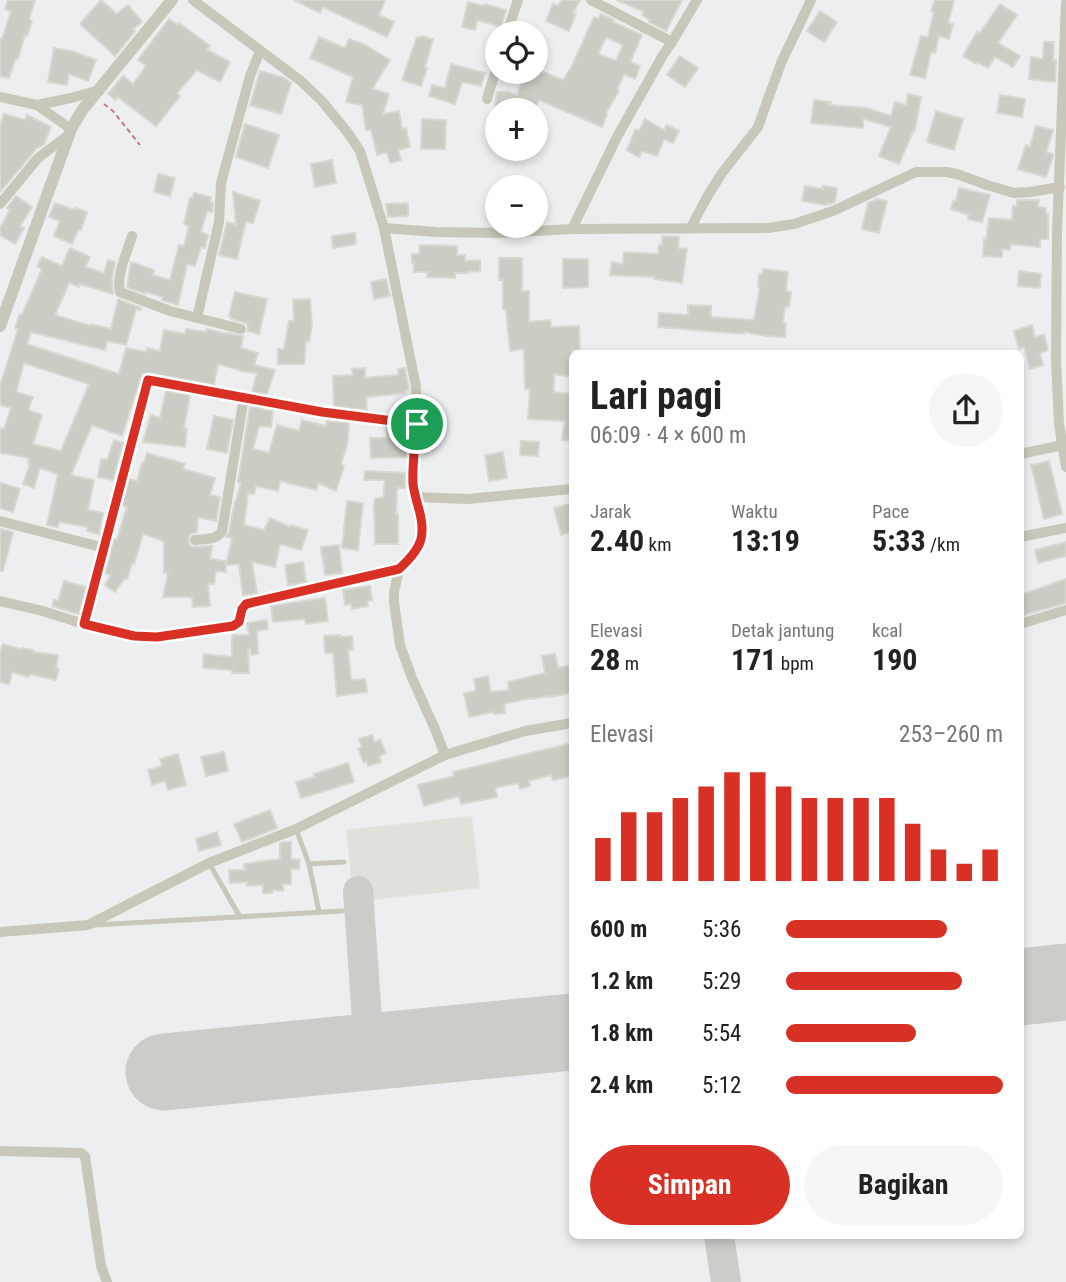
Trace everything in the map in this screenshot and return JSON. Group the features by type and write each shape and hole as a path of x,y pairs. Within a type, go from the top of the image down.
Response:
{"street":[{"path":"0,326 76,118 172,0"},
{"path":"0,601 134,636 157,637 225,628 236,625 244,606 254,601 399,569 414,555 423,534 413,486 417,424 416,387 384,228 360,151 321,100 301,81 192,0"},
{"path":"512,21 518,0"},
{"path":"591,0 671,42"},
{"path":"572,229 617,136 697,0"},
{"path":"691,227 722,173 758,127 781,63 811,0"},
{"path":"1066,3 1064,128 1056,271 1056,359 1066,467"},
{"path":"197,318 219,222 221,183 250,76 260,51"},
{"path":"0,97 37,105 97,93"},
{"path":"37,105 69,133"},
{"path":"0,204 38,158 69,133"},
{"path":"384,228 499,233 572,229 768,228 794,223 845,206 916,172 947,172 1014,192 1060,187"},
{"path":"132,236 121,273 120,292 170,311 241,329"},
{"path":"84,624 147,380 322,412 417,424"},
{"path":"194,540 216,537 222,531 244,397"},
{"path":"1024,453 1063,445"},
{"path":"416,498 467,499 569,489"},
{"path":"0,521 105,548"},
{"path":"1024,536 1066,528"},
{"path":"399,569 394,602 400,645 444,755"},
{"path":"1024,623 1066,610"},
{"path":"0,932 88,925 209,863 296,829 444,755 525,731 569,724"},
{"path":"0,1151 80,1153 85,1156 101,1266 107,1282"}],"lane":[{"path":"296,829 309,864 319,912"},
{"path":"309,864 344,862"},
{"path":"209,863 240,917"},
{"path":"88,925 342,911"}],"path":[{"path":"97,93 140,145"}],"shaded area":[{"path":"472,816 480,888 354,902 346,830"}],"building":[{"path":"8,0 35,0 27,36 25,35 9,78 0,76 0,38 2,39 11,11 5,9"},
{"path":"101,0 117,14 128,5 142,22 133,29 135,31 115,56 80,24"},
{"path":"294,0 385,0 379,15 394,22 387,37 323,7 320,13"},
{"path":"562,0 580,0 573,13 576,14 569,31 546,21 553,4 558,6"},
{"path":"617,0 682,0 666,31 649,22 650,20 642,15 644,12"},
{"path":"935,0 954,0 948,23 953,24 949,39 939,36 935,53 931,52 925,78 910,75 921,36 928,37"},
{"path":"468,2 506,10 503,21 477,20 475,30 462,27"},
{"path":"1000,4 1017,15 998,43 1020,56 1013,67 995,57 988,68 963,56 977,32 980,33"},
{"path":"820,11 837,22 824,42 807,31"},
{"path":"601,14 642,35 630,62 640,66 635,79 624,74 602,127 548,104 548,98 496,98 497,92 517,95 521,84 548,84 548,74 563,80 594,17 598,19","holes":["606,37 623,45 616,61 598,54"]},
{"path":"169,19 178,25 179,23 210,46 207,50 230,62 220,82 197,70 177,93 180,96 156,126 118,97 115,100 108,94 123,76 133,84 146,66 138,60"},
{"path":"319,37 345,48 349,39 390,60 372,89 389,94 383,114 399,111 402,129 406,128 410,147 398,150 401,160 390,163 387,152 377,155 371,130 366,130 362,105 346,102 353,77 310,58"},
{"path":"417,37 433,39 421,86 402,80"},
{"path":"1044,42 1054,42 1055,82 1029,79 1031,57 1043,59"},
{"path":"54,48 96,60 88,81 69,74 67,85 48,82"},
{"path":"680,56 698,68 685,87 667,75"},
{"path":"451,64 485,73 481,86 462,82 455,104 429,96 432,85 445,88"},
{"path":"260,71 284,78 291,83 281,114 250,105"},
{"path":"908,94 921,97 915,130 899,164 879,156 891,127 863,119 863,128 811,123 814,100 831,102 830,105 866,108 891,116 895,102 906,105"},
{"path":"1000,95 1025,99 1022,117 997,113"},
{"path":"936,111 963,119 954,150 927,142"},
{"path":"4,114 25,120 27,115 51,127 44,144 36,149 0,192 0,126"},
{"path":"422,119 446,120 445,149 421,149"},
{"path":"645,119 664,130 667,125 679,131 673,143 664,139 657,156 642,151 639,157 627,150 635,130 639,131"},
{"path":"245,124 279,135 268,168 236,157"},
{"path":"1036,126 1053,130 1046,152 1053,156 1046,177 1018,169 1026,145 1030,147"},
{"path":"332,160 336,183 315,187 311,164"},
{"path":"158,174 175,178 170,196 154,192"},
{"path":"805,186 837,188 835,202 826,205 802,201"},
{"path":"959,188 990,195 982,222 968,219 969,215 951,209"},
{"path":"233,192 260,201 253,223 246,221 237,259 219,255 227,222 236,225"},
{"path":"194,193 211,197 212,212 207,211 201,232 208,235 205,248 201,247 195,266 187,264 178,305 162,300 163,297 127,287 131,262 154,270 152,275 170,280 179,245 184,246 189,226 184,224 190,197 193,198"},
{"path":"16,196 32,207 20,226 24,228 15,244 0,235 0,228 10,210 7,208"},
{"path":"877,199 887,201 879,233 862,229 868,203"},
{"path":"1017,200 1039,200 1038,207 1046,208 1048,239 1040,239 1040,247 1011,244 1010,250 1002,249 1002,257 983,256 989,218 1012,220 1013,206 1017,206"},
{"path":"55,203 87,212 81,230 78,230 72,244 54,236 60,221 49,217"},
{"path":"408,203 408,216 388,217 386,204"},
{"path":"355,233 356,244 333,248 332,236"},
{"path":"662,236 679,237 678,248 687,249 682,283 654,279 655,277 610,275 612,262 623,264 624,252 658,254"},
{"path":"420,245 457,246 457,255 465,255 465,261 480,260 480,271 455,273 455,278 427,277 428,272 414,272 412,254 419,254"},
{"path":"70,248 90,257 85,267 104,273 108,260 115,262 113,294 69,283 55,315 111,329 118,299 141,308 136,309 126,345 107,341 105,350 31,332 27,344 119,374 126,348 146,352 147,348 160,351 164,330 185,334 186,329 206,332 207,329 243,336 241,348 258,353 254,365 275,370 267,394 252,392 257,373 218,364 214,385 142,374 122,436 92,425 71,475 94,480 88,510 103,513 99,534 87,531 88,527 59,522 58,527 47,525 58,474 40,468 34,488 23,484 30,464 29,458 0,453 0,428 4,429 11,408 0,405 0,386 18,329 15,328 42,269 37,266 42,257 62,266","holes":["24,363 89,384 61,451 33,444 42,415 28,410 33,397 16,392"]},
{"path":"499,258 522,258 522,291 529,291 529,322 550,320 551,327 579,326 580,350 569,350 569,376 554,374 554,392 569,394 569,441 562,440 565,421 528,419 530,389 525,389 524,349 510,351 506,309 503,309 503,280 499,280"},
{"path":"563,259 588,259 588,287 563,288"},
{"path":"763,269 788,272 786,291 791,292 789,307 785,306 785,337 658,327 659,313 688,315 688,305 711,306 711,317 754,320 760,287 759,274 762,275"},
{"path":"1019,271 1041,274 1040,288 1018,286"},
{"path":"386,279 390,296 374,299 371,282"},
{"path":"235,292 267,299 259,334 248,331 246,323 229,316"},
{"path":"310,299 312,325 309,342 306,341 304,364 278,364 278,349 284,349 289,321 294,321 293,300"},
{"path":"1032,325 1035,337 1044,335 1048,350 1040,353 1043,365 1030,369 1024,347 1019,349 1014,331"},
{"path":"365,368 365,378 398,375 398,369 405,368 409,390 405,393 366,397 367,410 334,406 333,376 353,375 352,369"},
{"path":"166,391 190,395 184,428 187,429 185,447 143,442 151,415 160,418"},
{"path":"250,406 273,411 271,427 259,426 253,449 269,453 277,425 299,431 302,420 326,426 327,421 349,423 347,445 341,464 344,466 336,491 318,483 317,490 280,481 278,491 256,486 254,494 248,493 244,525 264,530 270,518 290,527 291,525 308,530 301,550 280,544 275,567 252,562 257,593 243,595 239,564 226,565 232,538 226,537 241,483 238,482"},
{"path":"214,416 233,420 227,453 207,449"},
{"path":"387,429 403,430 403,438 408,438 406,457 371,458 370,438 387,438"},
{"path":"114,440 123,443 113,480 98,477 101,459 107,460"},
{"path":"521,441 539,442 538,456 520,455"},
{"path":"503,452 507,478 489,481 485,455"},
{"path":"147,453 185,464 183,469 215,478 210,495 220,497 216,521 198,517 197,532 190,534 188,540 192,547 212,546 210,559 225,561 226,572 216,571 214,584 208,584 210,606 193,607 192,597 163,597 168,573 164,573 164,541 143,534 127,579 124,579 115,592 105,585 111,575 105,573 114,539 117,540 127,507 122,505 129,479 137,481"},
{"path":"1049,461 1062,514 1044,519 1031,465"},
{"path":"365,471 406,473 405,488 397,488 398,544 375,544 374,504 375,498 383,498 385,480 364,480"},
{"path":"0,483 20,489 13,512 0,508"},
{"path":"347,501 363,503 358,550 342,548"},
{"path":"569,504 569,533 561,535 554,508"},
{"path":"0,529 13,532 3,571 0,571"},
{"path":"1066,542 1066,556 1038,563 1035,550"},
{"path":"339,545 342,573 325,575 323,559 327,558 322,557 321,547"},
{"path":"303,562 306,582 288,585 285,565"},
{"path":"1066,579 1066,603 1024,615 1024,594"},
{"path":"64,581 86,587 79,614 52,606 54,600 58,601"},
{"path":"370,586 372,600 367,601 368,606 352,609 351,604 345,605 343,590"},
{"path":"325,598 328,621 306,624 305,619 273,622 271,606"},
{"path":"267,620 268,629 257,631 258,654 251,655 248,648 249,673 203,668 204,654 232,657 232,635 249,635 247,623"},
{"path":"324,636 352,636 353,650 348,650 351,680 365,679 367,692 337,696 333,653 325,653"},
{"path":"3,644 22,650 58,655 56,668 59,669 56,680 12,672 9,684 0,682 0,653"},
{"path":"555,654 558,668 569,666 569,694 504,704 505,713 494,712 469,717 464,693 476,691 474,679 488,676 491,692 509,690 508,682 545,673 542,656"},
{"path":"372,735 374,742 380,740 386,753 379,756 381,762 368,766 358,749 362,747 359,739"},
{"path":"569,744 569,777 553,780 551,775 529,781 530,786 520,789 518,783 495,788 497,797 461,804 459,796 424,806 418,785 454,776 453,772"},
{"path":"224,752 228,771 206,776 201,757"},
{"path":"178,754 186,785 168,790 165,781 152,785 148,770 162,766 160,759"},
{"path":"348,763 354,782 301,798 296,782"},
{"path":"270,810 277,828 242,842 234,824"},
{"path":"217,832 221,845 199,851 196,839"},
{"path":"291,842 291,859 300,860 299,869 291,869 291,884 283,884 283,891 263,893 263,885 230,883 229,870 245,870 244,864 280,859 280,843"}],"taxiway":[{"path":"358,891 367,1019"},
{"path":"333,1056 355,1042 367,1019 379,1038 400,1049"},
{"path":"719,1239 726,1282"}],"runway":[{"path":"1024,987 1066,982"},
{"path":"164,1072 569,1032"}],"route":[{"path":"146,381 322,412 417,424 413,486 423,534 414,555 399,569 254,601 244,606 236,625 225,628 157,637 134,636 84,624 146,381"}]}
